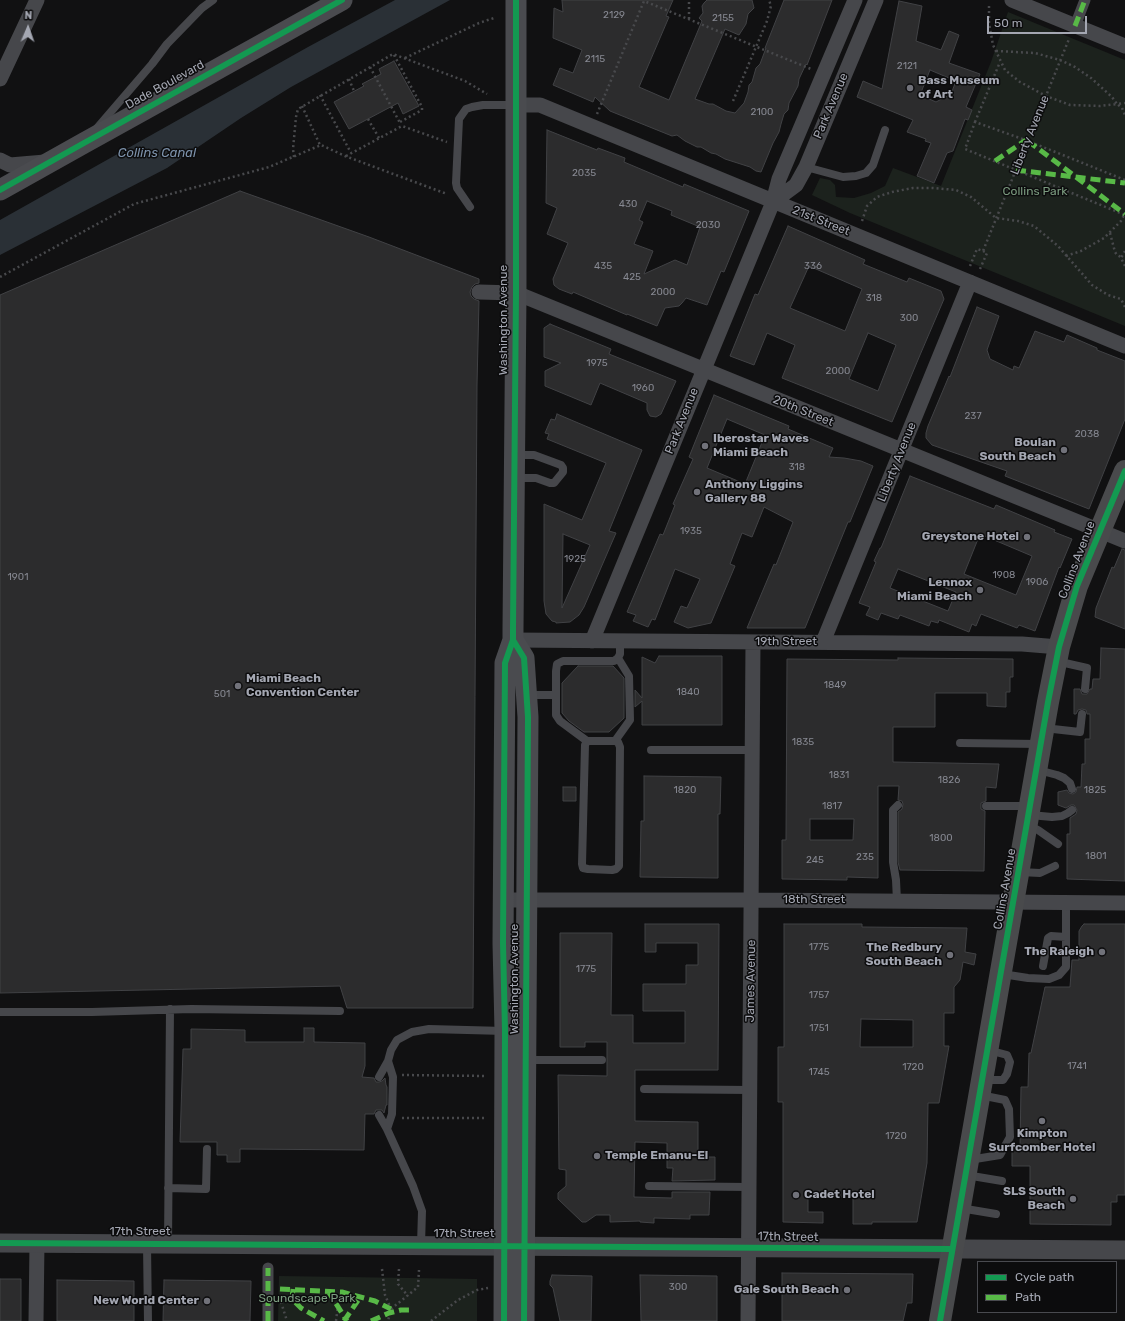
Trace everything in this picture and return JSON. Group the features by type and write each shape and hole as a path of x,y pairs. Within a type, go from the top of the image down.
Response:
{"main road":[{"name":"Dade Boulevard","path":"0,190 342,0"},
{"name":"Washington Avenue","path":"504,1321 514,1246 525,1060 515,1031 504,900 505,663 513,640 516,292 516,0"},
{"name":"Collins Avenue","path":"940,1321 1042,736 1058,654 1077,586 1124,474"},
{"name":"Washington Avenue","path":"513,640 524,658 528,718 526,900 515,1031 514,1246 524,1321"}],"street":[{"path":"0,79 37,0"},
{"name":"Park Avenue","path":"592,640 773,202 779,180 855,0"},
{"name":"Park Avenue","path":"773,202 796,185 806,166 876,0"},
{"path":"1012,0 1072,33 1125,46"},
{"path":"1072,33 1085,0"},
{"name":"21st Street","path":"516,105 540,106 1125,346"},
{"path":"0,160 10,165 50,162"},
{"name":"Liberty Avenue","path":"823,642 970,282"},
{"name":"20th Street","path":"479,292 516,292 901,451 1125,541"},
{"name":"19th Street","path":"513,640 1022,644 1058,654"},
{"name":"James Avenue","path":"748,1321 753,642"},
{"name":"18th Street","path":"504,900 751,900 1125,904"},
{"name":"17th Street","path":"0,1243 1125,1250"},
{"path":"36,1321 37,1243"},
{"path":"268,1268 268,1321"}],"lane":[{"path":"84,143 167,44 202,8 213,0"},
{"path":"470,207 457,188 456,183 459,119 466,109 472,107 483,105 516,105"},
{"path":"806,166 843,177 856,176 866,173 873,165 885,130"},
{"path":"514,455 536,455 561,465 563,472 557,481 550,483 536,478 514,478"},
{"path":"587,741 585,745 582,864 584,868 588,869 612,870 619,866 620,747 618,742 615,741 587,741 560,721 556,715 555,709 556,671 557,664 563,660 614,661 620,654 620,641"},
{"path":"1058,654 1087,668 1085,689"},
{"path":"615,741 630,720 629,676 618,658"},
{"path":"527,695 556,695"},
{"path":"960,743 1080,732 1082,714"},
{"path":"651,750 752,750"},
{"path":"1037,769 1064,778 1070,783 1072,789"},
{"path":"897,901 893,862 893,810 898,805"},
{"path":"986,806 1029,816 1062,816 1072,810"},
{"path":"1029,816 1038,830 1058,844"},
{"path":"1019,872 1040,873 1055,866"},
{"path":"1001,974 1049,979 1059,975 1066,967 1066,903"},
{"path":"1043,966 1048,938 1051,936 1066,936"},
{"path":"168,1244 170,1009"},
{"path":"0,1012 92,1012 170,1009 340,1011"},
{"path":"379,1077 388,1061 396,1040 412,1032 429,1029 515,1031"},
{"path":"525,1060 602,1060"},
{"path":"387,1130 392,1114 393,1077 388,1061"},
{"path":"967,1167 1000,1155 1010,1137 1009,1109 1005,1100 981,1087"},
{"path":"644,1089 750,1090"},
{"path":"380,1115 413,1186 422,1211 421,1245"},
{"path":"168,1188 206,1189 207,1149"},
{"path":"967,1167 1002,1182"},
{"path":"649,1186 749,1187"},
{"path":"959,1208 996,1214"},
{"path":"147,1244 148,1321"}],"path":[{"path":"689,0 689,19"},
{"path":"732,101 755,46 762,34 770,12 771,6 769,0"},
{"path":"596,114 644,1 812,69"},
{"path":"989,6 989,23 993,45 1005,70 1020,82 1046,96 1070,104 1100,106 1125,104"},
{"path":"405,58 479,23 494,18"},
{"path":"996,51 1035,53 1060,60 1075,67 1091,78 1112,97 1122,108 1125,115"},
{"path":"393,54 422,107 422,110 400,122"},
{"path":"294,157 293,149 298,109 393,54 465,81 487,94"},
{"path":"1000,61 965,149 1125,214 1121,221 1104,238 1081,251 1066,256"},
{"path":"370,67 402,126 447,142 457,142"},
{"path":"349,79 354,91"},
{"path":"320,95 352,153"},
{"path":"302,106 320,145 345,156 447,194"},
{"path":"368,119 379,138"},
{"path":"975,122 1028,141 1125,180"},
{"path":"345,156 402,126"},
{"path":"0,277 134,204 269,167 320,145"},
{"path":"862,221 867,206 877,197 892,192 913,188 956,190 971,198 996,218 1018,221 1034,226 1058,246 1092,286 1108,295 1123,299 1125,307"},
{"path":"1110,232 1115,252 1121,257 1121,261 1125,266"},
{"path":"980,269 987,253 983,251"},
{"path":"1121,257 1125,251"},
{"path":"401,1075 485,1076"},
{"path":"401,1118 485,1118"},
{"path":"382,1269 385,1295 391,1309 388,1321"},
{"path":"399,1269 398,1284 408,1296"},
{"path":"391,1309 418,1287 419,1270"},
{"path":"431,1321 458,1300 477,1290 488,1288"},
{"path":"336,1321 338,1305 342,1292"},
{"path":"281,1300 287,1321"}],"green space":[{"name":"Collins Park","path":"1008,12 1125,60 1125,326 850,213 812,195 820,178 830,180 835,185 836,197 854,198 871,193 885,186 893,168 941,186 991,62"},
{"name":"Soundscape Park","path":"279,1276 477,1279 477,1321 278,1321"}],"water":[{"name":"Collins Canal","path":"395,0 450,0 291,87 241,118 167,168 0,255 0,220 308,47"}],"building":[{"path":"562,0 673,0 666,16 669,17 639,87 669,100 702,21 699,18 703,13 702,6 704,3 707,0 752,0 754,8 748,14 746,24 739,35 725,29 695,99 713,104 726,111 735,113 744,103 749,85 752,82 756,68 760,64 784,0 832,0 807,65 806,64 799,79 798,86 789,103 788,110 784,114 779,132 761,172 725,159 701,147 697,147 677,135 672,136 610,111 595,97 593,102 553,85 560,68 573,73 582,50 553,38 554,8 563,12"},
{"name":"Bass Museum of Art","path":"899,1 922,6 916,41 941,50 949,31 959,35 949,63 980,74 966,107 972,110 968,120 965,119 953,151 947,153 934,183 917,176 931,143 925,141 926,139 907,132 913,120 857,97 863,81 882,89","holes":["930,70 956,81 951,94 936,102 920,95"]},
{"path":"394,61 419,106 403,114 398,103 349,129 334,102 364,86 362,84 381,74 379,69"},
{"path":"547,130 597,150 598,148 625,158 624,162 683,187 684,184 749,211 724,272 721,271 707,305 686,298 679,306 665,308 657,326 573,292 572,294 559,289 554,285 553,279 568,243 547,234 557,208 546,203","holes":["647,201 672,211 671,215 700,227 687,265 675,260 644,274 653,251 634,244 643,222 639,220"]},
{"name":"Miami Beach Convention Center","path":"240,191 369,237 479,279 479,283 472,287 470,292 474,299 479,301 477,385 473,1008 347,1008 340,986 0,993 0,295"},
{"path":"788,226 865,260 863,264 907,282 909,278 941,291 944,299 892,422 782,378 795,345 767,333 754,365 730,356 755,294 758,295","holes":["809,266 862,289 845,331 790,308","868,333 896,345 878,391 849,379"]},
{"path":"977,307 999,316 987,350 990,359 1013,370 1014,366 1019,368 1035,331 1064,342 1067,335 1097,348 1097,350 1125,361 1125,419 1089,509 1005,476 1007,471 932,445 926,438 928,426 949,376 950,377"},
{"path":"550,324 611,349 609,354 676,381 661,414 656,417 650,416 647,410 647,403 600,383 591,405 545,386 545,371 561,363 544,357 544,328"},
{"path":"714,395 789,426 788,429 833,448 829,457 861,461 873,466 850,522 848,522 805,628 747,628 774,564 776,565 793,522 764,507 752,537 742,533 730,564 735,566 711,623 688,628 674,622 681,606 687,608 700,579 675,569 655,620 652,619 648,627 633,621 636,615 627,612 660,534 663,535 675,505 673,504 693,459 689,457","holes":["727,419 765,435 745,484 707,468"]},
{"path":"557,414 642,450 609,531 616,533 584,607 579,615 570,622 556,623 546,614 544,601 544,504 582,520 606,463 547,439 549,434 545,433 551,419 555,420","holes":["563,534 590,545 562,608"]},
{"path":"910,476 994,509 996,505 1055,530 1054,532 1072,539 1060,568 1059,567 1035,631 1019,625 1017,628 981,614 976,626 972,624 969,632 939,620 938,623 931,621 929,626 900,615 898,619 881,613 878,620 866,615 870,607 859,603 876,562 874,561 881,548","holes":["980,534 1032,556 1016,595 964,574","898,569 956,592 948,611 890,588"]},
{"path":"1122,549 1125,550 1125,629 1095,617 1096,608 1112,567 1114,568"},
{"path":"1101,648 1125,649 1125,881 1067,879 1067,834 1070,834 1070,818 1076,814 1077,810 1074,805 1066,808 1058,805 1058,792 1067,790 1069,793 1073,794 1076,792 1077,787 1081,787 1082,764 1085,764 1085,739 1090,739 1090,714 1087,714 1086,710 1082,709 1078,710 1076,714 1074,714 1074,689 1080,689 1082,694 1087,694 1090,689 1092,689 1093,679 1100,679"},
{"path":"659,656 722,656 722,725 642,725 642,701 635,707 635,690 642,698 642,657 655,663"},
{"path":"898,658 1013,659 1013,677 1010,677 1010,692 1006,692 1006,707 987,706 987,693 935,693 935,727 893,727 893,762 999,764 996,788 986,787 986,801 981,803 981,809 985,811 984,871 900,870 898,862 898,812 902,809 903,804 902,801 898,800 899,786 878,786 878,878 847,877 847,880 782,879 782,840 786,840 787,659 898,660","holes":["810,819 854,819 853,840 810,840"]},
{"path":"578,666 613,666 624,678 624,718 609,732 584,732 569,721 562,713 562,683"},
{"path":"644,776 721,777 720,814 718,814 718,878 640,877 641,821 644,821"},
{"path":"563,787 576,787 576,801 563,801"},
{"path":"645,924 719,924 718,1070 635,1070 635,1121 698,1122 698,1157 715,1157 715,1180 672,1181 673,1168 667,1168 667,1143 635,1142 634,1197 672,1198 672,1192 710,1192 709,1215 690,1215 690,1219 654,1218 654,1223 640,1221 610,1222 610,1215 596,1215 586,1222 582,1222 558,1199 558,1193 566,1186 566,1170 559,1169 558,1075 607,1076 607,1042 585,1042 585,1047 560,1047 560,933 612,933 611,1015 633,1015 633,1043 685,1043 685,1011 643,1011 643,984 686,984 686,965 698,965 698,943 656,943 656,952 645,952"},
{"path":"784,924 862,924 862,927 967,928 965,952 976,954 974,965 963,962 960,980 954,987 954,1013 944,1013 944,1046 949,1046 939,1103 928,1103 927,1163 917,1222 872,1222 872,1224 853,1224 853,1197 838,1197 838,1192 808,1192 808,1212 823,1212 823,1223 783,1222 783,1102 778,1102 778,1047 784,1047","holes":["861,1019 913,1020 913,1047 860,1047"]},
{"path":"1084,924 1125,924 1125,1195 1117,1195 1117,1202 1111,1202 1111,1225 1030,1224 1030,1166 1012,1166 1012,1148 1020,1148 1021,1087 1028,1087 1029,1053 1031,1053 1045,987 1070,987 1072,960 1079,960 1079,931"},
{"path":"304,1028 314,1028 314,1042 365,1043 365,1066 362,1077 374,1078 376,1082 382,1081 385,1078 387,1087 387,1105 384,1113 382,1110 376,1110 374,1114 365,1114 364,1150 240,1149 240,1162 227,1162 227,1155 217,1155 217,1142 180,1142 183,1049 191,1049 191,1029 245,1030 245,1042 304,1042"},
{"name":"Gale South Beach","path":"782,1273 913,1274 912,1303 907,1303 903,1321 782,1321"},
{"path":"552,1275 592,1276 591,1321 560,1321 553,1288 550,1285"},
{"path":"640,1275 717,1276 717,1321 641,1321"},
{"path":"0,1279 21,1279 21,1321 0,1321"},
{"path":"57,1280 134,1281 134,1321 57,1321"},
{"name":"New World Center","path":"164,1280 251,1281 250,1321 163,1321"}],"marked path":[{"path":"1075,26 1085,0"},
{"path":"995,161 1026,140"},
{"path":"1028,141 1125,214"},
{"path":"1016,170 1125,183"},
{"path":"268,1268 268,1321"},
{"path":"280,1289 342,1292 375,1301 391,1309"},
{"path":"293,1289 292,1299 301,1308 324,1321"},
{"path":"328,1291 347,1321"},
{"path":"344,1321 361,1296"},
{"path":"371,1321 389,1313 401,1310 413,1310"}],"cycle path":[{"path":"0,190 342,0"},
{"path":"504,1321 505,1031 503,943 505,663 513,640 516,293 516,0"},
{"path":"940,1321 1048,702 1059,647 1077,586 1125,471"},
{"path":"513,640 524,658 528,717 524,1321"},
{"path":"0,1243 952,1249"}],"place":[{"name":"Bass Museum of Art","path":"910,88"},
{"name":"Iberostar Waves Miami Beach","path":"705,446"},
{"name":"Boulan South Beach","path":"1064,450"},
{"name":"Anthony Liggins Gallery 88","path":"697,492"},
{"name":"Greystone Hotel","path":"1027,537"},
{"name":"Lennox Miami Beach","path":"980,590"},
{"name":"Miami Beach Convention Center","path":"238,686"},
{"name":"The Raleigh","path":"1102,952"},
{"name":"The Redbury South Beach","path":"950,955"},
{"name":"Kimpton Surfcomber Hotel","path":"1042,1121"},
{"name":"Temple Emanu-El","path":"597,1156"},
{"name":"Cadet Hotel","path":"796,1195"},
{"name":"SLS South Beach","path":"1073,1199"},
{"name":"Gale South Beach","path":"847,1290"},
{"name":"New World Center","path":"207,1301"}]}
